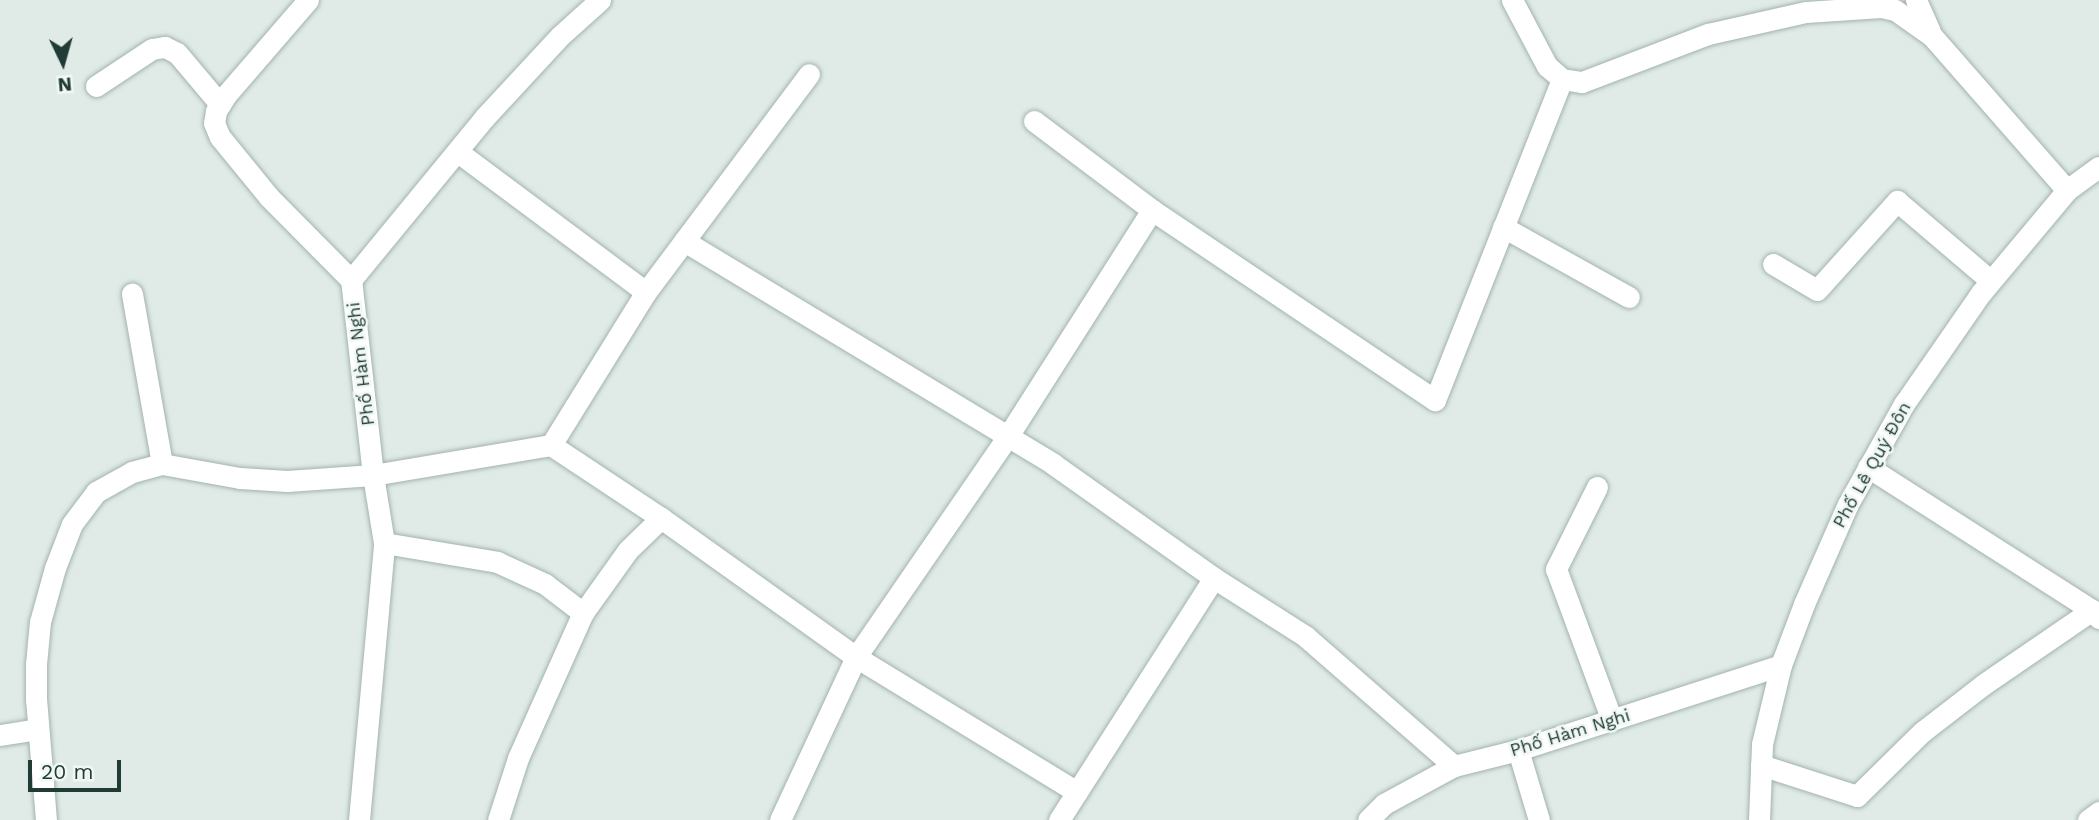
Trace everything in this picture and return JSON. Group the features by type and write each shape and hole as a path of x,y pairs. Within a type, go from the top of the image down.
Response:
{"street":[{"path":"308,0 220,104 214,123 220,136 269,197 351,280"},
{"name":"Phố Hàm Nghi","path":"359,820 384,543 373,475 351,280 524,74 600,0"},
{"path":"1512,0 1547,66 1562,79 1582,82 1708,34 1803,6 1881,7 1914,21 1932,36 2067,190"},
{"path":"1916,0 1932,36"},
{"path":"96,86 152,50 165,47 177,53 220,104"},
{"path":"551,446 646,292 809,74"},
{"path":"1034,121 1152,210 1435,400 1562,79"},
{"path":"458,152 646,292"},
{"name":"Phố Lê Quý Đôn","path":"1759,820 1762,744 1781,665 1809,591 1848,504 1905,404 1992,281 2067,190 2099,166"},
{"path":"1773,264 1817,290 1897,201 1992,281"},
{"path":"780,820 856,657 1008,436 1152,210"},
{"path":"1503,227 1629,298"},
{"path":"684,241 1008,436 1214,578 1306,636 1454,766"},
{"path":"132,294 162,464"},
{"path":"46,820 36,699 40,622 55,568 72,524 96,492 132,472 162,464 240,478 287,481 373,475 551,446 661,518 856,657 1077,792"},
{"path":"1761,765 1857,796 1922,732 1974,691 2096,614 1868,467"},
{"path":"1597,487 1556,569 1612,720"},
{"path":"498,820 518,758 583,613 628,550 661,518"},
{"path":"384,543 497,562 545,583 583,613"},
{"path":"1059,820 1214,578"},
{"name":"Phố Hàm Nghi","path":"1368,820 1384,804 1454,766 1518,750 1781,665"},
{"path":"0,735 38,729"},
{"path":"1518,750 1539,820"},
{"path":"2088,820 2099,812"}]}
